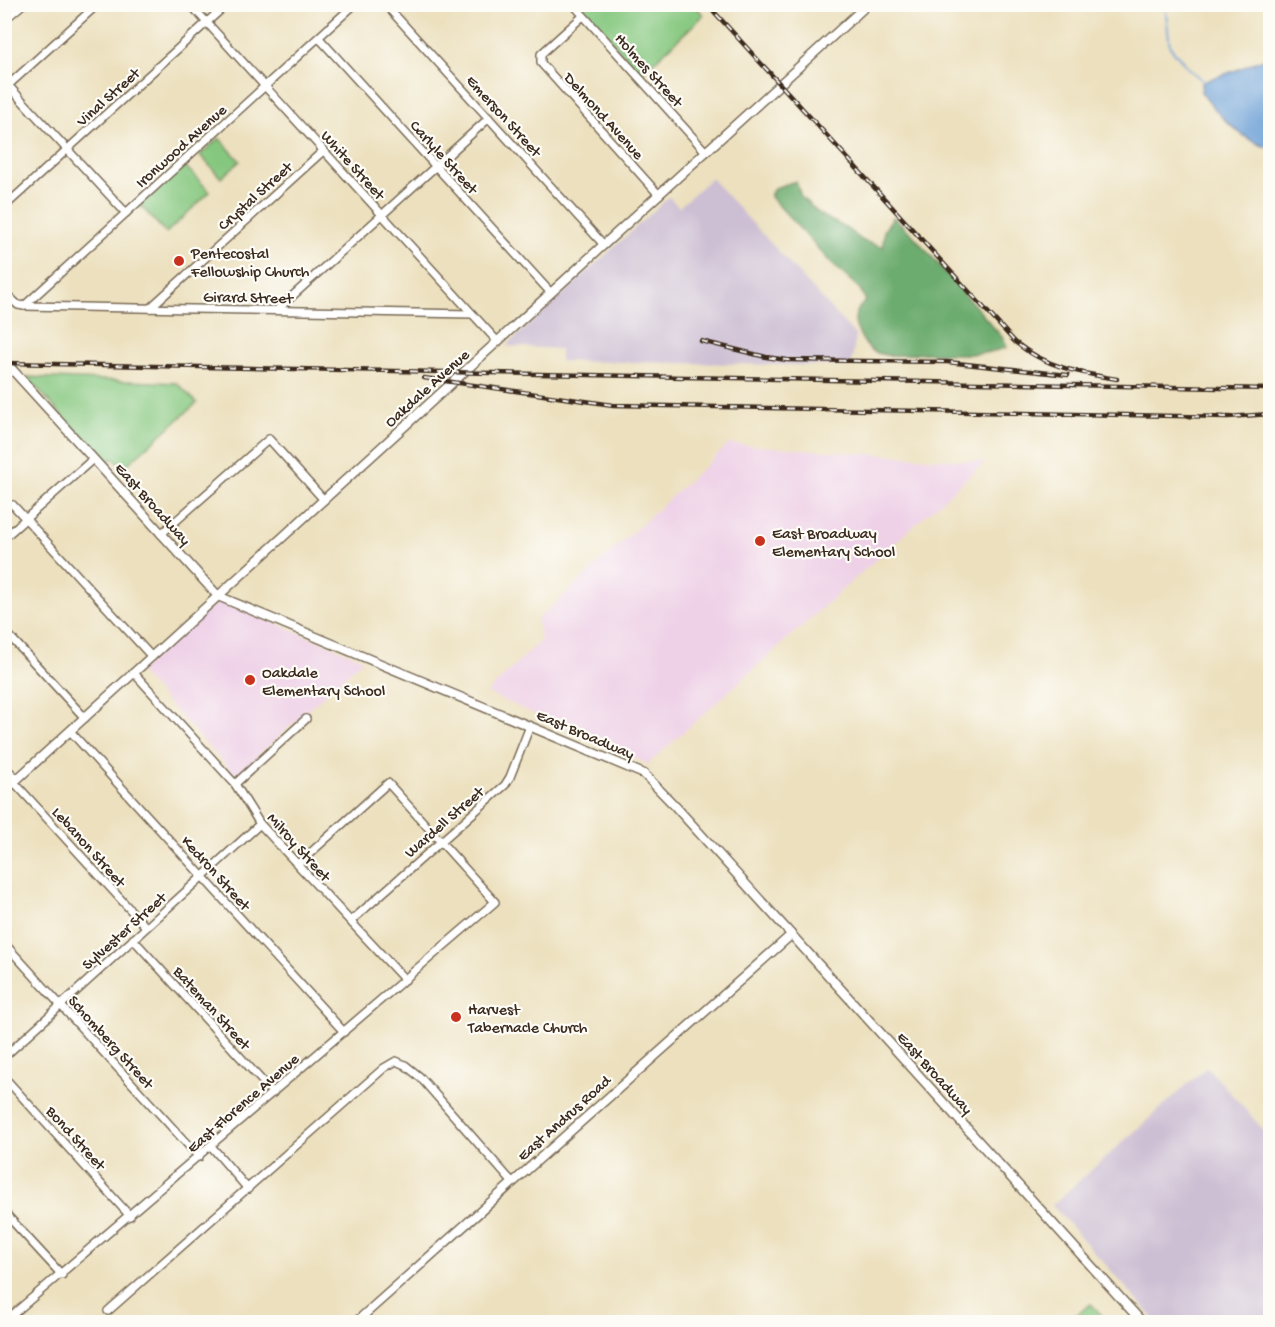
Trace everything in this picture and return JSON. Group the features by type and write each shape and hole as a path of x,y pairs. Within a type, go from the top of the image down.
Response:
{"street":[{"path":"4,20 23,4"},
{"path":"98,4 6,85 126,213"},
{"name":"White Street","path":"190,4 498,342"},
{"name":"Vinal Street","path":"4,207 227,4"},
{"name":"Ironwood Avenue","path":"24,306 355,4"},
{"name":"Emerson Street","path":"385,4 604,244"},
{"name":"Holmes Street","path":"573,4 706,152"},
{"name":"Oakdale Avenue","path":"4,791 868,4"},
{"name":"Delmond Avenue","path":"583,16 544,51 540,57 543,67 659,195"},
{"name":"Carlyle Street","path":"319,38 551,293"},
{"path":"277,310 489,118"},
{"name":"Crystal Street","path":"150,308 323,151"},
{"path":"4,292 18,305 24,306"},
{"name":"Girard Street","path":"24,306 472,314"},
{"name":"East Broadway","path":"9,366 218,596 644,774 1142,1323"},
{"path":"161,534 269,439 324,500"},
{"path":"4,538 93,459"},
{"path":"13,505 152,657"},
{"path":"4,630 85,718"},
{"name":"Milroy Street","path":"134,673 236,784 260,824 405,980"},
{"path":"236,784 306,719"},
{"name":"Wardell Street","path":"351,921 505,785 530,726"},
{"name":"Kedron Street","path":"70,731 344,1032"},
{"name":"Lebanon Street","path":"4,765 15,781 146,927"},
{"path":"298,864 388,783 440,841"},
{"name":"Sylvester Street","path":"4,1057 260,824"},
{"name":"East Florence Avenue","path":"4,1322 62,1275 495,902 440,841"},
{"name":"East Andrus Road","path":"356,1323 791,935"},
{"name":"Bateman Street","path":"133,939 273,1093"},
{"name":"Schomberg Street","path":"4,943 199,1157"},
{"path":"108,1311 384,1068 396,1060 413,1070 433,1090 512,1182"},
{"name":"Bond Street","path":"4,1077 130,1216"},
{"path":"211,1146 248,1189"},
{"path":"4,1212 62,1275"}],"shaded area":[{"path":"711,178 856,336 851,366 560,361 560,349 506,346 669,197 679,207"},
{"name":"East Broadway Elementary School","path":"729,444 985,462 648,764 487,693 541,640 537,620"},
{"path":"219,600 363,659 236,776 139,672"},
{"path":"1207,1067 1270,1137 1270,1322 1157,1322 1052,1205"}],"green space":[{"path":"586,5 694,5 704,15 641,74 582,8"},
{"path":"219,138 240,161 221,178 200,155"},
{"path":"184,165 210,192 166,233 140,205"},
{"path":"796,181 801,197 822,216 844,227 863,241 883,247 884,231 893,217 912,234 1002,337 1007,347 987,353 966,354 892,355 870,350 857,329 855,321 856,314 866,301 860,289 832,264 770,196 774,188"},
{"path":"27,377 177,383 197,403 123,468 113,458 106,464"},
{"path":"1091,1304 1108,1322 1067,1322"}],"water":[{"path":"1270,57 1270,148 1250,140 1231,126 1201,92 1202,83"}],"waterway":[{"path":"1165,4 1170,47 1190,70 1206,83"}],"railway":[{"path":"707,4 1015,342 1027,351 1063,368 1117,379"},
{"path":"701,341 787,360 947,362 1068,375"},
{"path":"4,363 1270,389"},
{"path":"424,378 613,405 1228,417 1270,414"}],"place":[{"name":"Pentecostal Fellowship Church","path":"179,261"},
{"name":"East Broadway Elementary School","path":"760,541"},
{"name":"Oakdale Elementary School","path":"250,680"},
{"name":"Harvest Tabernacle Church","path":"456,1017"}]}
